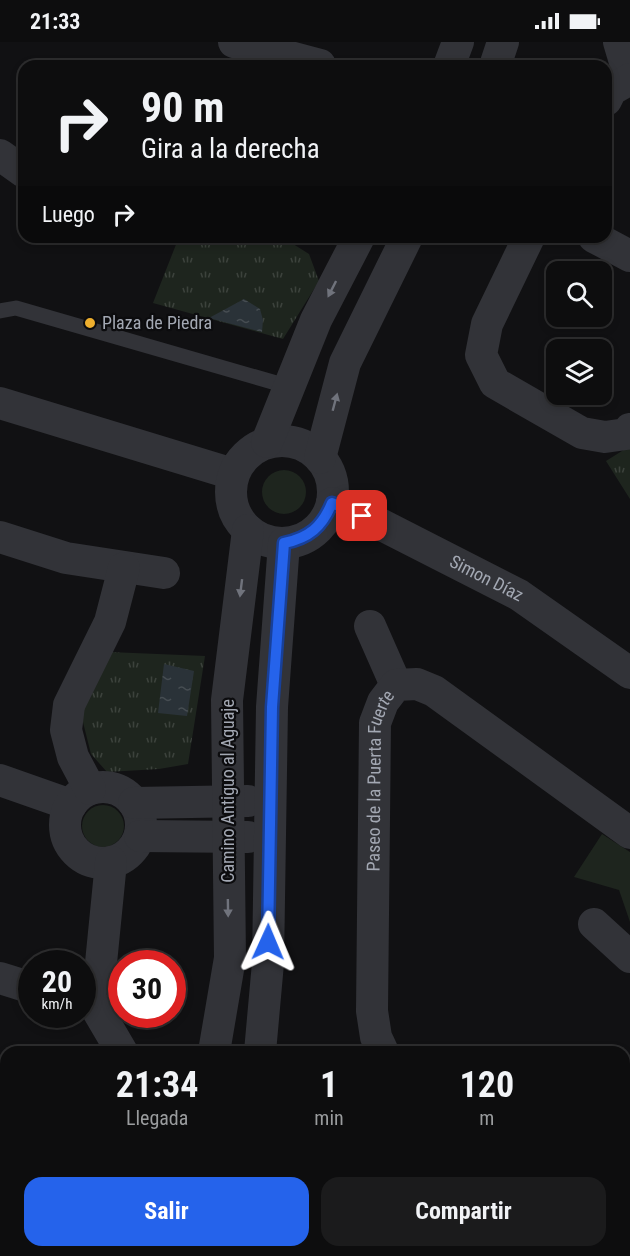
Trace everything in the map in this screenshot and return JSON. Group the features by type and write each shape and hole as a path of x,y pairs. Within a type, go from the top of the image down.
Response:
{"street":[{"path":"234,42 323,58"},
{"path":"451,60 458,42"},
{"path":"497,60 503,42"},
{"path":"612,89 630,79 619,42"},
{"path":"0,155 18,168"},
{"path":"267,442 350,243"},
{"path":"355,243 391,268"},
{"path":"320,458 345,363 404,243"},
{"path":"526,243 487,324 481,355 495,383 582,433 605,437 626,434 630,429"},
{"path":"605,243 630,256"},
{"path":"0,403 233,474"},
{"path":"282,440 296,442 310,448 320,458 329,472 333,487 332,503 326,518 315,531 300,539 284,543 259,537 248,530 234,510 231,486 233,474 247,454 267,442 282,440"},
{"name":"Simon Díaz","path":"332,503 376,522 519,595 630,673"},
{"name":"Camino Antiguo al Aguaje","path":"215,1046 230,958 227,700 248,530"},
{"path":"0,537 66,558 164,573"},
{"path":"261,1046 268,963 272,707 284,543"},
{"path":"0,780 81,797 115,789 134,803 139,813 140,836 128,852 111,862 86,858 72,846 66,828 66,816 81,797 66,730 69,705 110,622 124,568"},
{"path":"370,626 396,684"},
{"name":"Paseo de la Puerta Fuerte","path":"380,1046 376,1037 372,1011 375,723 382,702 396,684 417,684 434,691 630,832"},
{"path":"134,803 228,800 270,802"},
{"path":"140,836 270,837"},
{"path":"96,979 100,973 111,862"},
{"path":"594,924 630,957"},
{"path":"230,958 268,963"},
{"path":"0,978 18,984"},
{"path":"96,1012 118,1046"}],"lane":[{"path":"0,311 16,308 290,387"}],"green space":[{"path":"177,243 292,243 309,254 319,281 283,339 153,303"},
{"path":"630,446 630,499 606,461"},
{"path":"284,470 300,476 306,492 300,508 284,514 268,508 262,492 268,476"},
{"path":"109,652 205,656 188,764 159,769 107,772 91,754 80,710"},
{"path":"103,805 118,811 124,826 118,841 103,847 88,841 82,826 88,811"},
{"path":"602,834 630,852 630,922 619,890 574,877"}],"water":[{"path":"244,299 260,309 263,320 262,332 209,318"},
{"path":"164,664 194,671 187,716 158,713"}],"place":[{"name":"Plaza de Piedra","path":"90,323"}],"route":[{"path":"268,942 272,707 284,543 300,539 315,531 326,518 332,503 362,516"}]}
